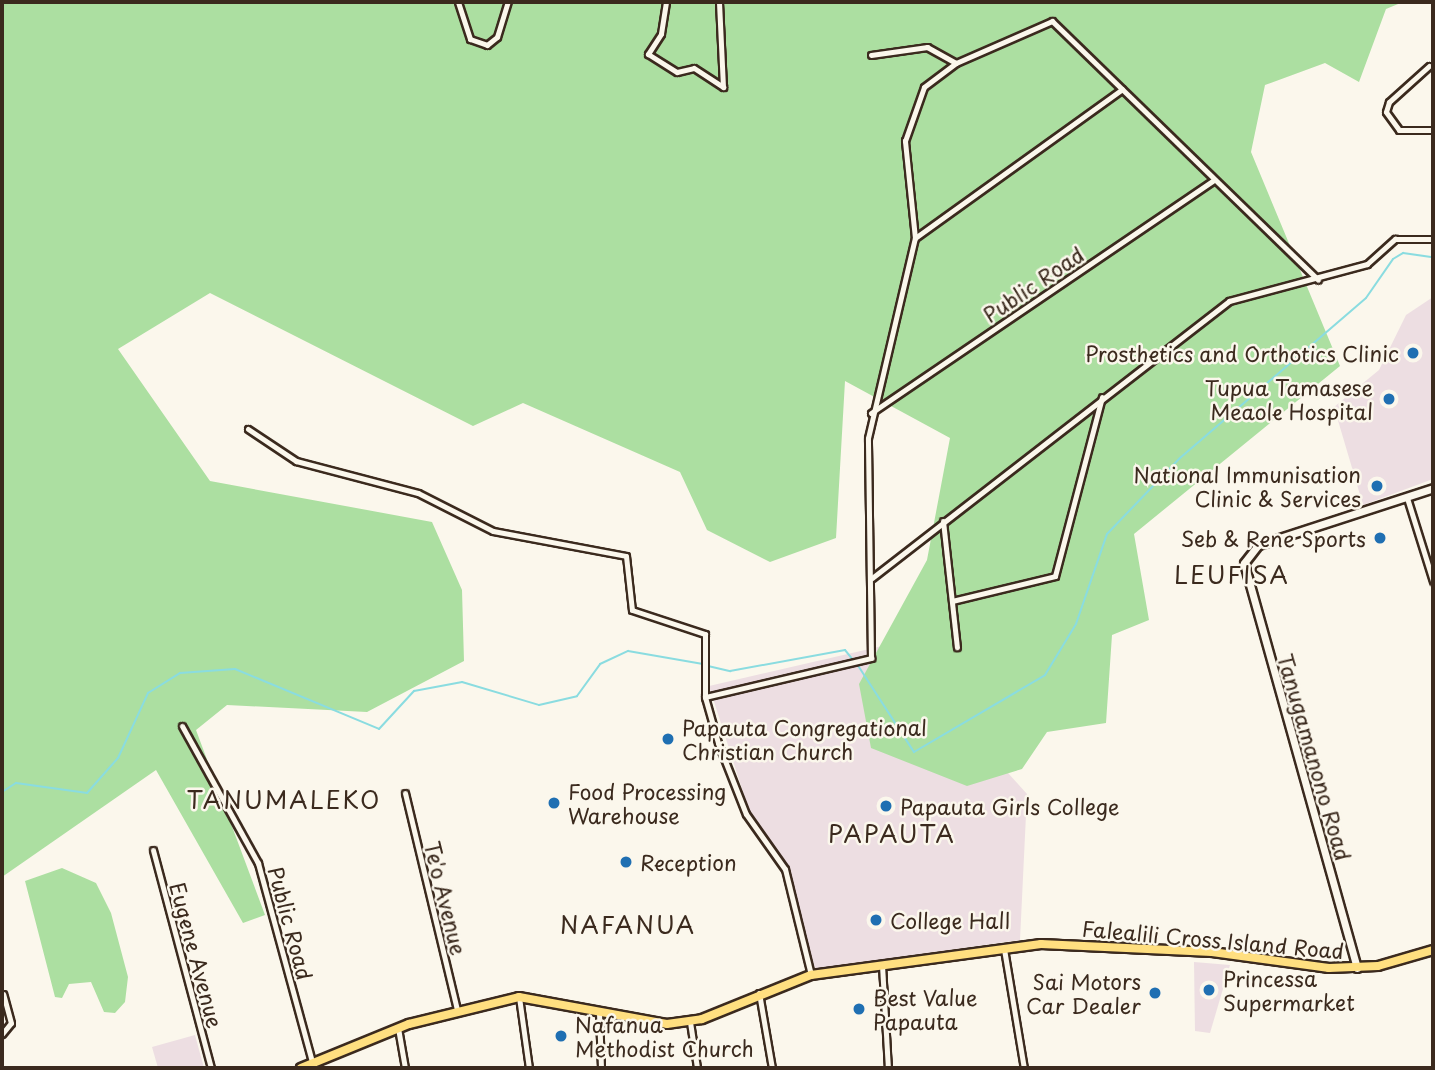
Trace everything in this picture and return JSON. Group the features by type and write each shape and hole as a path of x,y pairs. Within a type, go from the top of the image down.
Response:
{"main road":[{"path":"1406,498 1433,488"},
{"name":"Tanugamanono Road","path":"1357,968 1245,577 1246,555 1258,545 1406,498"},
{"name":"Falealili Cross Island Road","path":"301,1068 398,1028 457,1010 519,997 635,1021 690,1022 811,975 1004,948 1121,946 1357,968 1433,950"}],"street":[{"path":"458,2 470,39 487,45 497,37 508,2"},
{"path":"666,2 661,34 648,54 677,72 694,68 723,87 719,2"},
{"path":"705,697 872,658 870,414 915,239 905,141 923,87 956,63 1052,21 1213,181 1318,280"},
{"path":"872,55 927,47 956,63"},
{"path":"1429,66 1389,102 1386,113 1399,130 1433,130"},
{"path":"915,239 1122,89"},
{"name":"Public Road","path":"870,414 1213,181"},
{"path":"872,578 1102,395 1229,300 1318,280 1367,264 1395,239 1433,239"},
{"path":"952,601 1055,576 1102,395"},
{"path":"248,429 296,461 418,493 493,531 616,550 629,568 632,610 705,634 705,697 746,814 785,869 811,975"},
{"path":"1406,498 1433,581"},
{"path":"943,521 957,647"},
{"name":"Public Road","path":"182,726 258,863 312,1062"},
{"name":"Te'o Avenue","path":"405,793 457,1010"},
{"name":"Eugene Avenue","path":"153,850 211,1068"},
{"path":"1004,948 1024,1068"},
{"path":"882,965 888,1068"},
{"path":"2,1034 11,1023 3,993"},
{"path":"759,993 772,1068"},
{"path":"519,997 529,1068"},
{"path":"599,1013 601,1068"},
{"path":"690,1022 698,1068"},
{"path":"398,1028 405,1068"}],"shaded area":[{"name":"Tupua Tamasese Meaole Hospital","path":"1433,297 1433,479 1363,505 1334,407 1379,370 1406,315"},
{"name":"Papauta Girls College","path":"891,644 1027,794 1020,940 815,969 784,859 751,817 709,686"},
{"path":"1194,962 1230,965 1210,1033 1195,1031"},
{"path":"195,1035 204,1068 158,1068 152,1047"}],"green space":[{"path":"2,2 1403,2 1386,9 1359,82 1325,63 1265,85 1251,152 1340,366 1134,534 1149,620 1112,635 1106,723 1047,732 1022,769 967,786 871,748 859,684 927,560 950,438 845,381 836,538 770,562 707,530 680,472 523,403 473,426 210,293 118,349 210,481 432,522 462,590 464,661 367,712 227,705 196,730 265,915 243,923 156,770 2,877"},
{"path":"62,868 96,883 111,913 128,977 125,1002 115,1013 104,1012 91,982 69,984 62,998 55,997 25,881"}],"waterway":[{"path":"857,664 914,752 1045,675 1076,624 1107,534 1180,458 1366,298 1393,259 1403,253 1433,257"},
{"path":"708,666 730,671 845,650 853,660"},
{"path":"2,792 16,783 87,793 118,758 148,693 180,673 235,669 379,729 414,691 462,682 539,705 577,696 600,664 628,651 703,664"}],"place":[{"name":"Prosthetics and Orthotics Clinic","path":"1413,353"},
{"name":"Tupua Tamasese Meaole Hospital","path":"1389,399"},
{"name":"National Immunisation Clinic & Services","path":"1377,486"},
{"name":"Seb & Rene Sports","path":"1380,538"},
{"name":"Papauta Congregational Christian Church","path":"668,739"},
{"name":"Food Processing Warehouse","path":"554,803"},
{"name":"Papauta Girls College","path":"886,806"},
{"name":"Reception","path":"626,862"},
{"name":"College Hall","path":"876,920"},
{"name":"Princessa Supermarket","path":"1209,990"},
{"name":"Sai Motors Car Dealer","path":"1155,993"},
{"name":"Best Value Papauta","path":"859,1009"},
{"name":"Nafanua Methodist Church","path":"561,1036"}],"district":[{"name":"LEUFISA","path":"1232,575"},
{"name":"TANUMALEKO","path":"284,800"},
{"name":"PAPAUTA","path":"892,834"},
{"name":"NAFANUA","path":"628,925"}]}
